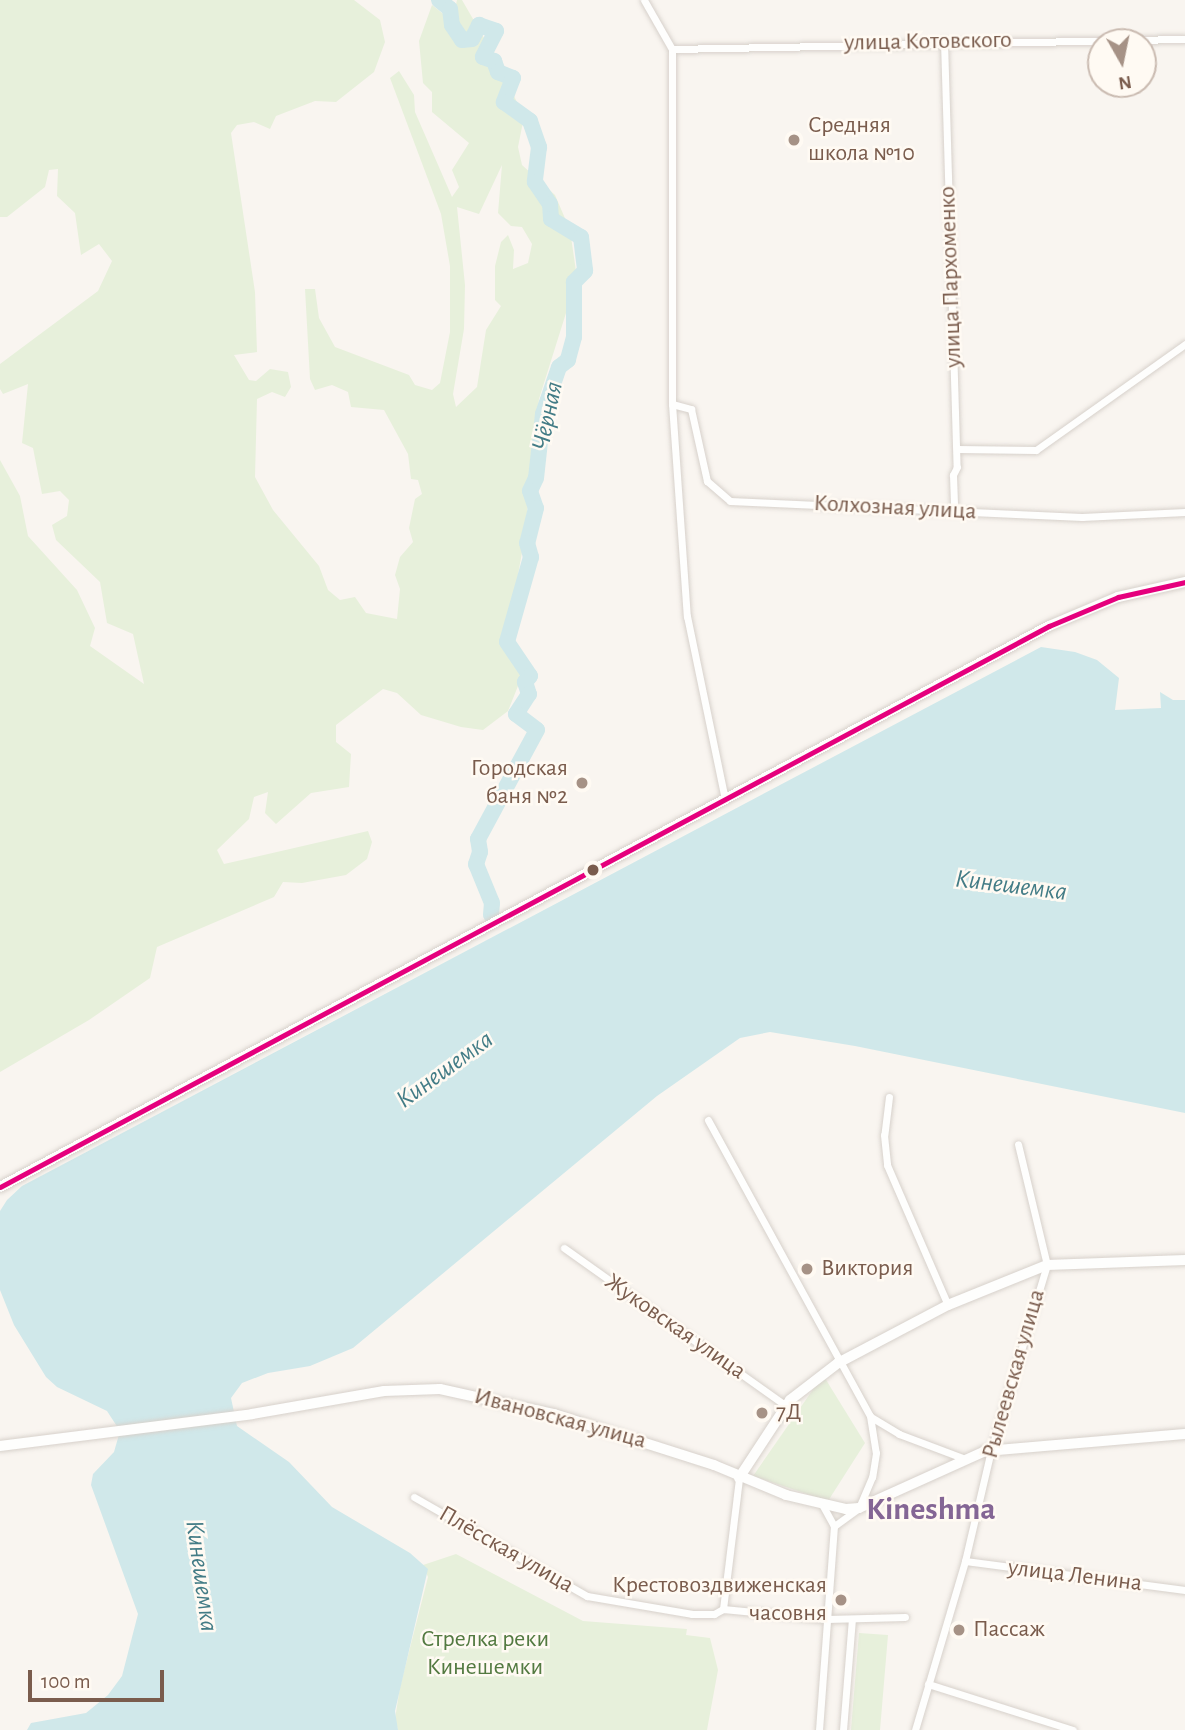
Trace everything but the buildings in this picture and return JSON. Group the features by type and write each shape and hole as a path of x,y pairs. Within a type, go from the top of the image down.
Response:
{"street":[{"path":"644,0 672,49 672,404 687,615 725,800"},
{"name":"улица Котовского","path":"672,49 943,41 1185,38"},
{"name":"улица Пархоменко","path":"943,41 957,449 954,511"},
{"path":"957,449 1036,450 1185,344"},
{"name":"Колхозная улица","path":"672,404 691,409 707,481 730,501 1082,517 1185,512"},
{"path":"0,1187 1049,626 1118,597 1185,582"},
{"path":"889,1097 884,1135 887,1165 948,1305"},
{"path":"708,1120 838,1363 870,1416 875,1465 859,1508"},
{"name":"Рылеевская улица","path":"915,1730 965,1562 991,1450 1047,1265 1017,1144"},
{"name":"Жуковская улица","path":"564,1248 786,1406"},
{"path":"723,1609 739,1478 786,1406 838,1363 948,1305 1047,1265 1185,1259"},
{"name":"Ивановская улица","path":"0,1446 252,1413 384,1391 440,1388 554,1413 714,1465 739,1478 823,1506 859,1508"},
{"path":"870,1416 899,1434 965,1459"},
{"path":"834,1526 859,1508 965,1459 991,1450 1185,1434"},
{"name":"Плёсская улица","path":"414,1497 587,1596 692,1614 714,1614 723,1609 827,1619 905,1617"},
{"path":"819,1730 834,1526 823,1506"},
{"name":"улица Ленина","path":"965,1562 1185,1590"},
{"path":"843,1730 852,1619"},
{"path":"928,1684 1073,1730"}],"green space":[{"path":"0,0 354,0 380,20 385,42 374,72 336,102 315,101 276,116 270,129 254,122 237,125 231,133 255,292 257,352 234,355 249,380 256,381 270,369 288,372 291,387 285,397 272,392 257,399 255,477 273,510 319,566 328,590 340,600 355,597 366,613 397,619 400,589 395,575 400,557 413,542 409,528 415,499 422,494 418,480 411,479 408,454 384,410 351,407 348,392 332,385 315,390 310,379 305,289 315,289 319,318 335,347 409,375 415,385 432,390 440,383 450,332 450,266 441,214 390,78 399,71 414,95 415,112 452,197 459,187 452,170 469,143 432,112 432,92 423,83 419,41 432,5 452,21 457,0 462,0 498,62 524,117 518,147 522,165 555,195 570,230 577,278 539,399 524,541 507,637 520,653 520,681 508,711 483,730 461,727 421,715 397,693 383,689 336,725 336,742 351,754 349,787 311,793 276,824 265,813 268,792 254,797 249,819 217,850 224,864 368,831 372,842 367,859 346,875 302,883 283,882 274,897 157,947 150,978 89,1020 0,1072 0,460 20,496 28,536 77,590 95,628 90,646 144,684 133,634 107,623 100,582 56,540 52,525 67,516 69,500 60,491 42,494 33,448 22,443 28,384 3,394 0,389 0,364 98,291 112,261 99,244 81,255 75,213 57,196 58,169 49,170 45,187 7,217 0,217","holes":["502,165 498,213 511,226 522,227 532,244 528,263 513,269 514,250 508,235 501,242 495,266 495,300 501,306 486,330 477,387 456,407 453,394 464,329 465,285 457,207 479,214"]},
{"path":"823,1375 865,1443 828,1501 753,1476"},
{"name":"Стрелка реки Кинешемки","path":"456,1554 583,1621 687,1629 686,1635 710,1638 718,1670 707,1730 398,1730 395,1719 400,1687 428,1577 423,1565"},
{"path":"859,1633 888,1635 880,1730 851,1730"}],"water":[{"name":"Кинешемка","path":"1041,647 1075,652 1097,660 1119,678 1115,710 1161,708 1160,692 1173,700 1185,700 1185,1113 855,1046 770,1032 740,1038 657,1096 353,1348 310,1366 268,1373 242,1383 231,1398 237,1426 289,1462 332,1507 410,1553 428,1569 395,1711 398,1730 27,1730 31,1723 86,1713 108,1695 122,1676 138,1614 91,1485 93,1474 114,1452 120,1431 107,1411 57,1387 46,1377 14,1325 0,1290 0,1211 7,1200 22,1186"}],"waterway":[{"name":"Чёрная","path":"439,0 450,9 452,25 462,40 472,39 479,25 496,31 483,57 494,61 498,72 513,78 504,102 530,121 539,147 535,182 550,204 551,219 581,237 585,271 574,282 574,337 568,360 559,367 543,414 536,478 530,491 536,508 527,543 531,557 507,642 530,676 525,682 529,694 516,714 537,730 478,839 480,852 476,864 492,903 491,915"}],"transit line":[{"path":"0,1187 1049,626 1118,597 1185,582"}],"place":[{"name":"Средняя школа №10","path":"794,140"},
{"name":"Городская баня №2","path":"582,783"},
{"name":"Виктория","path":"807,1269"},
{"name":"7Д","path":"762,1413"},
{"name":"Крестовоздвиженская часовня","path":"841,1600"},
{"name":"Пассаж","path":"959,1630"}],"district":[{"name":"Kineshma","path":"931,1509"}]}
